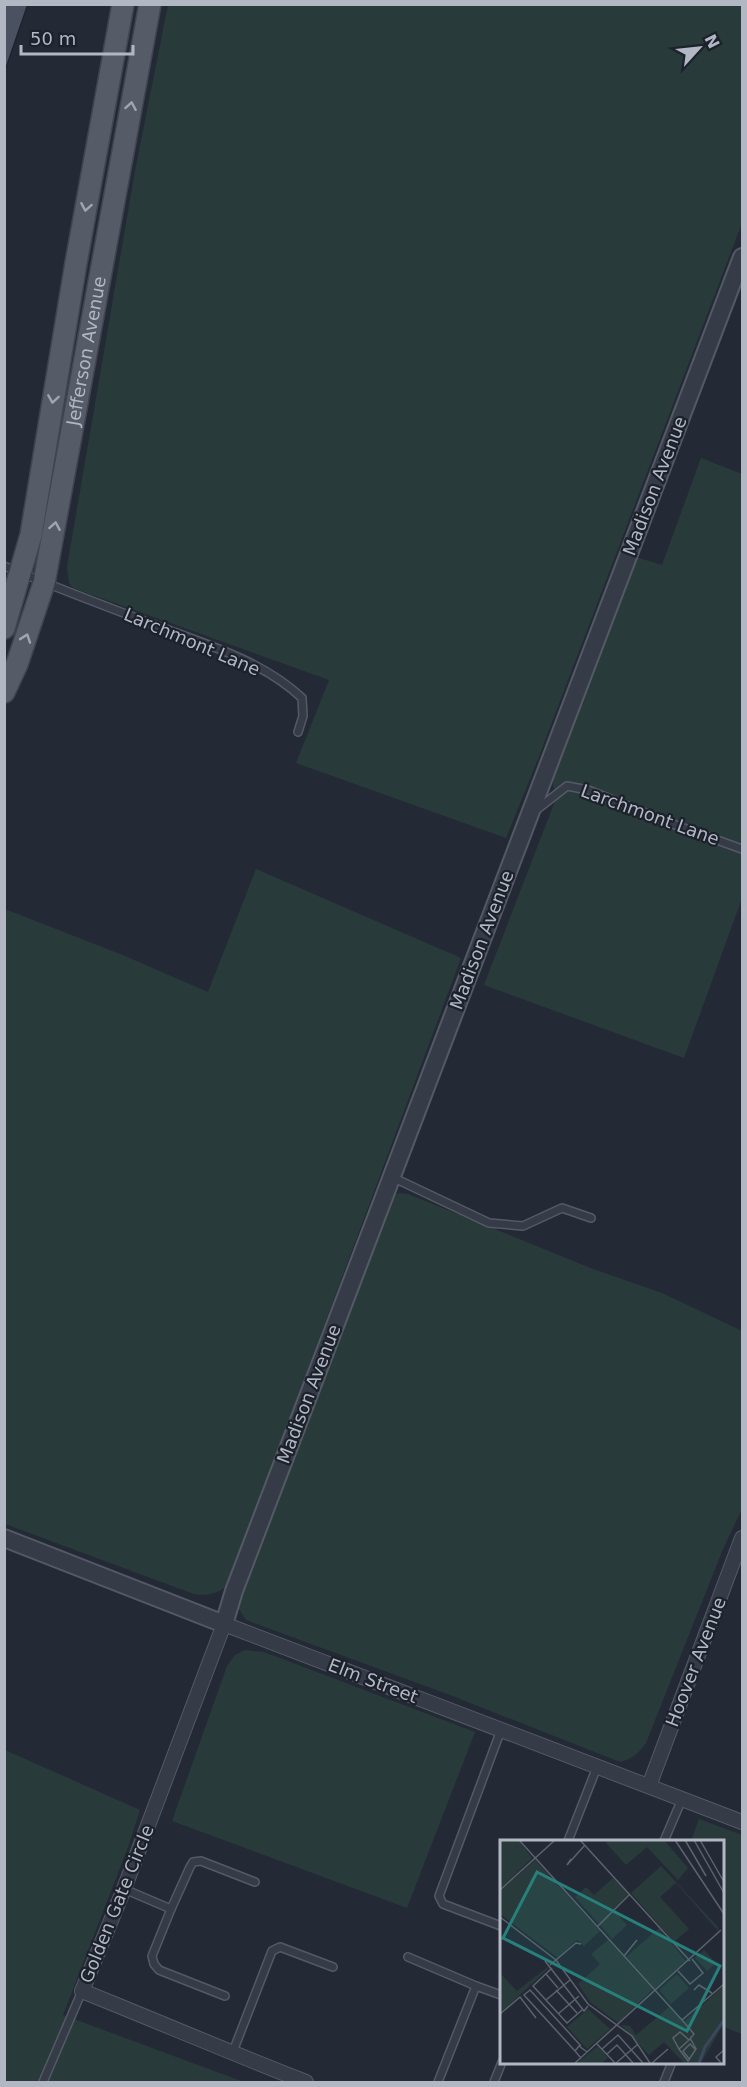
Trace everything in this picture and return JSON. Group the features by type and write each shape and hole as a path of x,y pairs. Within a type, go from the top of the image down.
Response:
{"main road":[{"name":"Jefferson Avenue","path":"4,628 13,569 32,535 69,303 123,4"},
{"name":"Jefferson Avenue","path":"4,692 17,664 44,583 150,4"},
{"path":"104,108 111,115 113,127 112,143 104,175 103,199 107,237"}],"street":[{"name":"Madison Avenue","path":"224,1624 234,1591 742,257"},
{"name":"Elm Street","path":"4,1538 742,1822"},
{"name":"Hoover Avenue","path":"649,1786 742,1538"},
{"name":"Golden Gate Circle","path":"224,1624 124,1889 82,1990 232,2054 306,2082"}],"lane":[{"path":"13,569 44,583"},
{"name":"Larchmont Lane","path":"44,583 229,653 283,681 302,698 303,716 298,732"},
{"name":"Larchmont Lane","path":"530,814 567,786 588,790 742,849"},
{"path":"392,1177 489,1223 523,1226 562,1208 591,1218"},
{"path":"500,1926 443,1904 440,1896 501,1730"},
{"path":"568,1840 597,1767"},
{"path":"664,1840 682,1799"},
{"path":"225,1996 159,1970 152,1956 171,1909 194,1862 201,1861 255,1882"},
{"path":"124,1889 171,1909"},
{"path":"232,2054 272,1951 280,1947 333,1967"},
{"path":"408,1957 500,1995"},
{"path":"438,2082 476,1986"},
{"path":"43,2082 82,1990"},
{"path":"494,2082 501,2063"},
{"path":"664,2082 671,2063"}],"shaded area":[{"path":"168,5 742,5 742,223 506,838 296,763 329,680 73,588 69,583 67,567 135,171"},
{"path":"701,458 742,474 742,898 684,1058 484,985 557,796 553,785 553,775 636,557 662,565"},
{"path":"256,869 461,958 227,1586 215,1593 199,1595 5,1524 5,909 125,956 208,992"},
{"path":"408,1194 593,1269 662,1293 742,1331 742,1509 723,1549 646,1743 635,1755 624,1761 620,1762 450,1695 246,1620 239,1609 240,1599 393,1195"},
{"path":"245,1650 264,1652 475,1732 407,1908 172,1821 227,1666 235,1655"},
{"path":"5,1750 140,1810 63,2015 244,2082 5,2082"},
{"path":"699,1819 742,1835 742,2034 723,2026 723,1840 691,1840"}],"building":[{"path":"4,4 28,4 6,68 4,67"}]}
